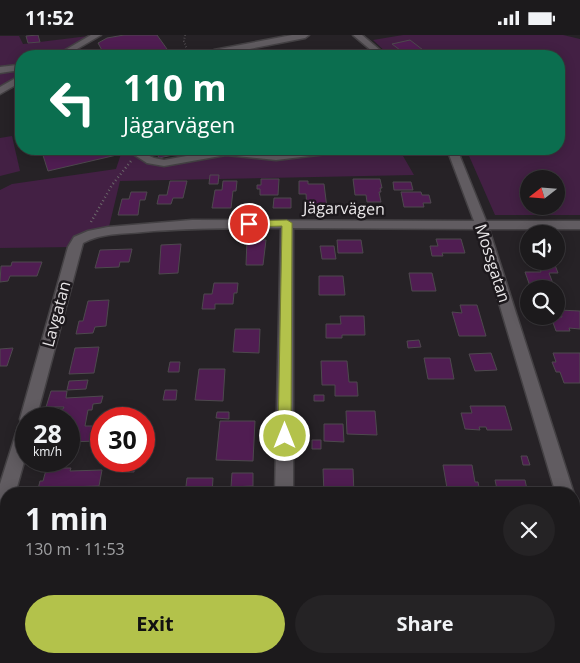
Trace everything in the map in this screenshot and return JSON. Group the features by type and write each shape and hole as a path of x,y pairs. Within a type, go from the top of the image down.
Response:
{"street":[{"path":"69,50 97,35"},
{"path":"235,50 305,35"},
{"path":"357,35 376,50"},
{"path":"0,70 15,68"},
{"path":"0,91 15,82"},
{"path":"140,155 151,161 164,163 205,155"},
{"path":"259,155 276,157 293,155"},
{"name":"Mossgatan","path":"454,155 482,226 563,487"},
{"path":"284,487 287,223"},
{"name":"Jägarvägen","path":"88,235 108,231 192,224 580,225"},
{"name":"Lavgatan","path":"31,407 74,247 78,241 88,235"},
{"path":"8,487 15,464"}],"path":[{"path":"185,35 184,41 187,50"},
{"path":"88,235 91,221 101,202 126,165 137,155"}],"shaded area":[{"path":"97,35 70,50 15,50 15,82 0,91 0,36 19,36 23,44"},
{"path":"403,35 563,35 580,39 580,215 565,215 565,170 520,170 520,215 495,215 469,155 565,155 565,50 384,50 373,40"},
{"path":"12,136 20,171 0,176 0,138"},
{"path":"121,155 140,155 160,163 202,155 276,157 293,155 402,155 414,175 120,181 108,231 74,247 0,248 0,190 12,184 116,169"}],"building":[{"path":"38,35 40,42 28,43 26,36"},
{"path":"124,35 157,35 168,50 102,50 98,43 107,38"},
{"path":"410,40 423,50 400,50 392,44"},
{"path":"43,155 117,155 48,171"},
{"path":"158,155 173,155 159,158"},
{"path":"210,175 219,175 218,184 209,184"},
{"path":"261,179 279,179 278,195 260,195 260,189 257,189 257,185 261,185"},
{"path":"353,179 380,179 382,188 380,188 381,192 379,192 381,202 367,202 366,195 355,195"},
{"path":"170,181 187,181 183,198 173,198 171,204 157,204 159,195 167,195"},
{"path":"223,181 237,181 236,191 233,191 231,208 212,208 215,190 222,190"},
{"path":"299,181 308,181 308,184 324,184 327,208 307,208 306,194 299,194"},
{"path":"393,182 411,182 413,190 394,190"},
{"path":"131,192 147,192 145,200 140,200 138,215 118,215 122,199 129,199"},
{"path":"401,192 421,192 422,195 429,195 431,203 423,203 424,207 404,207"},
{"path":"274,198 291,198 291,208 273,208"},
{"path":"436,239 461,239 465,253 442,253 443,256 432,256 430,246 438,246"},
{"path":"247,240 266,240 263,265 246,265"},
{"path":"337,240 361,240 363,253 338,253"},
{"path":"181,244 178,273 159,274 161,245"},
{"path":"320,246 334,246 336,259 322,259"},
{"path":"132,249 129,262 120,262 119,267 95,268 100,250"},
{"path":"12,262 42,262 37,276 10,276 8,281 0,282 1,266 11,266"},
{"path":"540,270 557,270 558,273 549,273 552,280 528,280 525,272 541,272"},
{"path":"409,273 432,273 436,291 412,291"},
{"path":"319,276 343,276 345,295 319,295"},
{"path":"214,283 238,283 237,293 234,293 233,304 215,304 215,309 202,309 204,294 212,294"},
{"path":"109,300 106,326 95,327 93,333 76,334 79,321 83,321 88,301"},
{"path":"460,305 477,305 486,336 459,336 452,312 462,313"},
{"path":"565,310 580,311 580,329 569,328 570,331 556,331 554,325 565,325"},
{"path":"340,316 364,316 365,335 342,335 342,338 326,338 326,324 341,324"},
{"path":"235,329 260,329 259,353 233,352"},
{"path":"419,340 421,347 408,348 407,341"},
{"path":"99,347 94,373 69,374 75,348"},
{"path":"13,348 7,366 0,366 0,349"},
{"path":"491,353 497,370 475,371 469,354"},
{"path":"553,353 580,353 580,383 564,383 560,372 556,372 552,362 556,362"},
{"path":"424,358 450,358 454,379 428,379"},
{"path":"321,361 347,361 349,382 357,382 358,396 335,396 335,385 322,385"},
{"path":"170,362 180,362 179,372 168,372"},
{"path":"199,369 225,369 223,401 195,400"},
{"path":"88,380 86,389 67,390 69,381"},
{"path":"165,390 177,390 176,400 163,400"},
{"path":"51,391 67,391 66,398 103,396 101,403 93,404 90,410 88,410 85,426 90,426 90,441 80,442 80,407 46,407"},
{"path":"314,395 324,395 324,401 314,401"},
{"path":"470,406 505,406 512,430 487,430 486,427 479,427 480,430 465,429 461,413 472,413"},
{"path":"346,411 375,411 377,435 347,434"},
{"path":"217,412 229,412 229,419 216,418"},
{"path":"220,421 255,421 253,461 216,460"},
{"path":"324,424 343,424 344,442 324,441"},
{"path":"312,440 321,440 321,449 312,449"},
{"path":"521,456 527,456 530,465 523,465"},
{"path":"443,465 472,465 475,482 478,482 479,487 447,487"},
{"path":"323,469 353,469 354,487 324,487"},
{"path":"90,470 90,472 102,472 99,486 38,487 40,481 43,481 45,472"},
{"path":"232,473 253,473 253,486 231,487"},
{"path":"187,478 213,478 212,487 186,487"},
{"path":"495,480 525,480 526,487 496,487"}],"route":[{"path":"249,224 287,223 285,436"}]}
